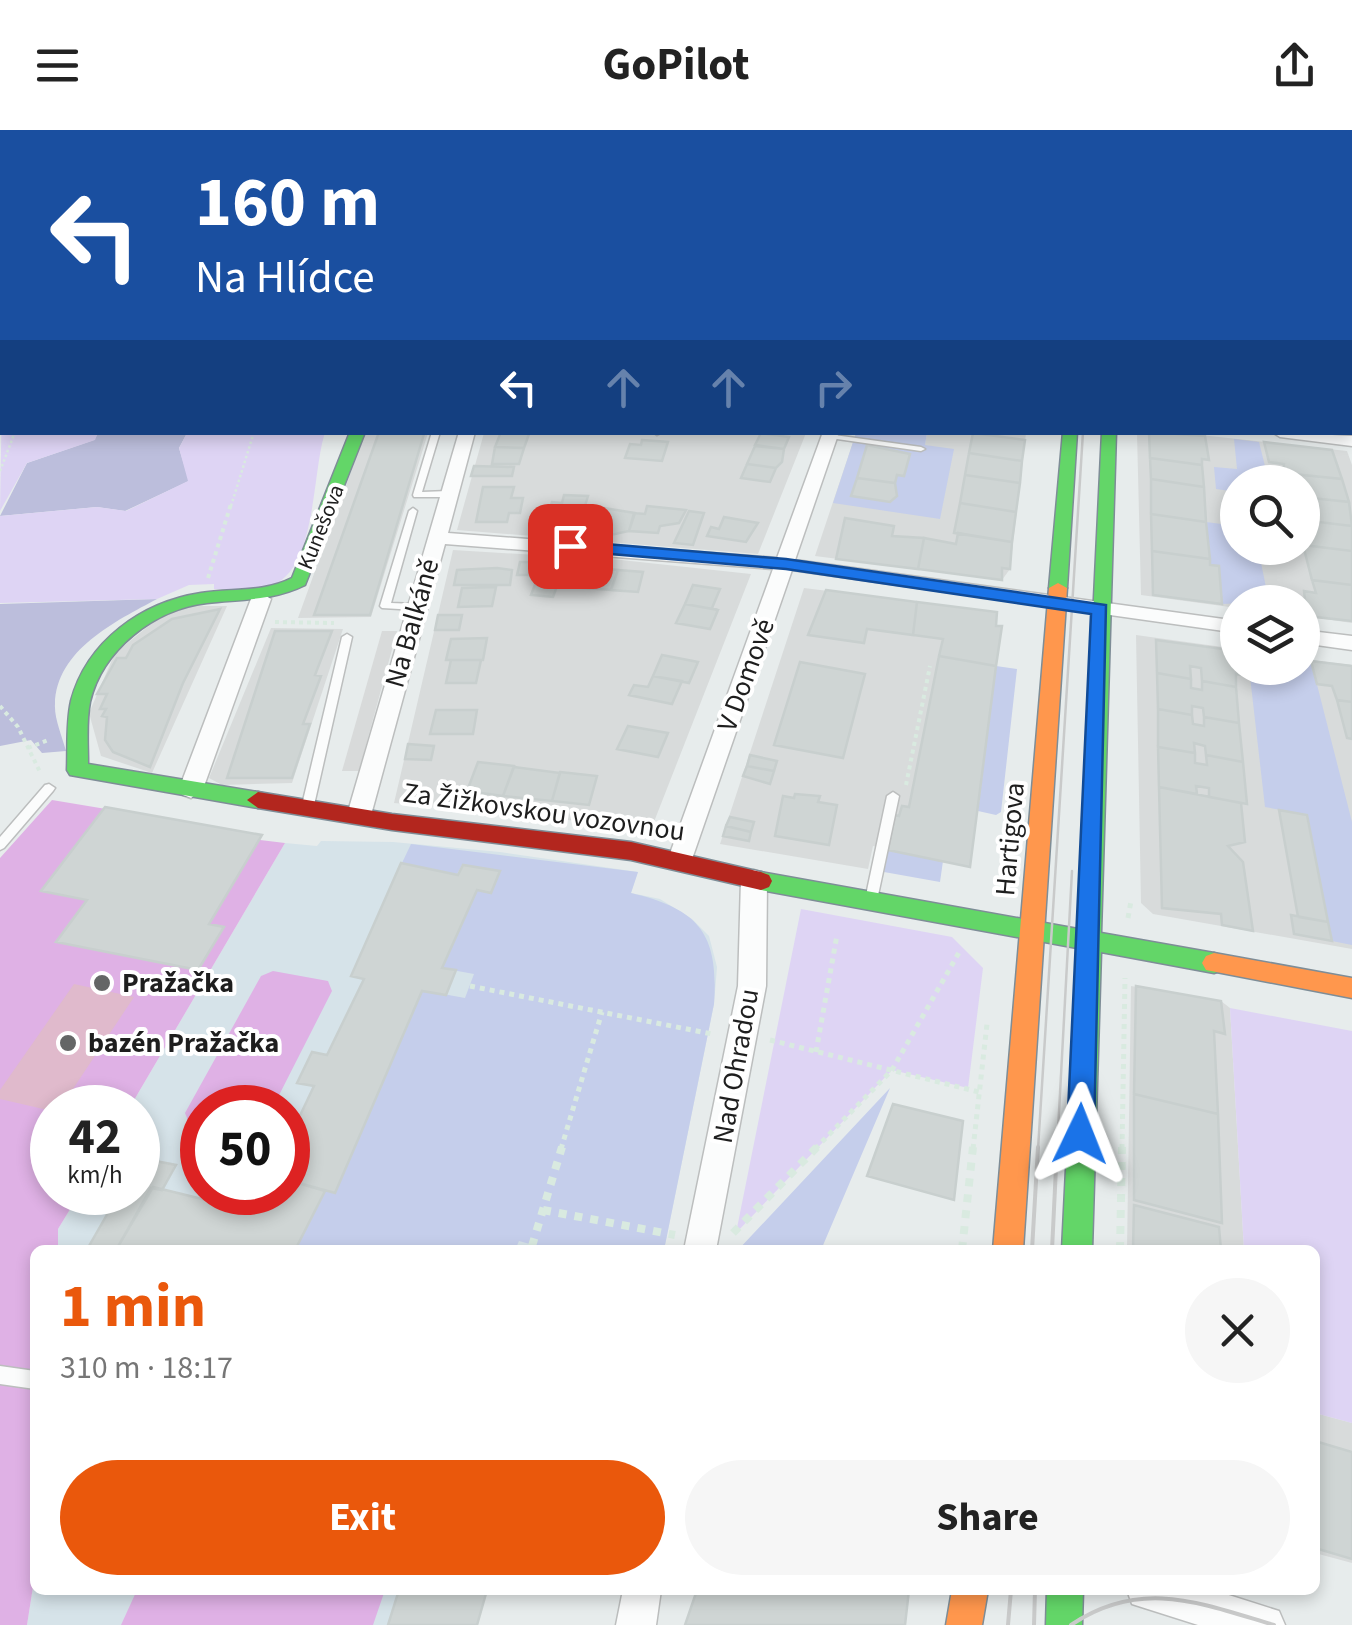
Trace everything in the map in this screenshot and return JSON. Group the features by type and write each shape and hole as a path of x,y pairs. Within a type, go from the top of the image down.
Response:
{"main road":[{"name":"Kunešova","path":"260,599 300,581 357,435"},
{"name":"Hartigova","path":"1008,1245 1070,435"},
{"path":"1077,1245 1100,609 1108,546 1108,435"},
{"path":"204,591 260,599"},
{"name":"Za Žižkovskou vozovnou","path":"204,591 146,618 105,652 82,696 77,770 680,860 754,880 1352,988"},
{"path":"964,1625 969,1595"},
{"path":"1064,1625 1065,1595"}],"street":[{"name":"Na Balkáně","path":"359,815 466,435"},
{"name":"V Domově","path":"680,860 830,435"},
{"path":"1304,435 1352,441"},
{"path":"436,538 786,564 1220,626"},
{"path":"191,788 260,599"},
{"path":"1320,639 1352,643"},
{"name":"Nad Ohradou","path":"689,1242 752,986 754,880"},
{"path":"636,1625 641,1595"},
{"path":"1163,1595 1265,1625"}],"lane":[{"path":"435,435 418,494 448,494"},
{"path":"836,435 921,449"},
{"path":"413,511 385,606 416,607"},
{"path":"308,806 347,637"},
{"path":"0,844 49,788"},
{"path":"871,900 893,796"},
{"path":"0,1375 30,1379"}],"path":[{"path":"0,471 14,435"},
{"path":"204,591 253,435"},
{"path":"893,796 906,785 930,666"},
{"path":"0,706 18,727 49,788"},
{"path":"730,1234 892,1070 964,944 1000,922 1000,875"},
{"path":"1126,924 1132,901"},
{"path":"816,1052 837,935"},
{"path":"1120,1245 1125,965"},
{"path":"470,986 716,1034"},
{"path":"532,1245 602,1012"},
{"path":"963,1245 988,1020"},
{"path":"767,1039 979,1092"},
{"path":"542,1210 689,1242"}],"shaded area":[{"path":"1,435 97,435 95,440 27,463 0,511"},
{"path":"97,435 186,435 179,448 189,481 125,511 97,507 0,516 27,463 94,440"},
{"path":"186,435 325,435 304,542 285,577 269,586 249,589 189,585 157,599 0,603 0,516 97,507 126,511 188,481 179,448"},
{"path":"364,435 427,435 371,617 298,618"},
{"path":"483,435 805,435 758,554 457,530"},
{"path":"855,435 927,435 925,445 954,449 940,519 833,503","holes":["867,445 910,454 904,475 897,475 893,491 897,496 889,502 851,496"]},
{"path":"927,435 1026,435 1010,569 1002,580 815,556 854,439 925,444"},
{"path":"1137,435 1200,435 1347,451 1352,465 1352,623 1320,618 1320,585 1220,585 1220,606 1141,595"},
{"path":"1234,439 1259,442 1265,465 1237,465"},
{"path":"1214,467 1220,468 1220,490 1216,489"},
{"path":"1206,522 1220,524 1220,565 1261,565 1266,585 1220,585 1219,567 1210,565"},
{"path":"453,550 621,560 751,574 650,832 548,817 394,803"},
{"path":"804,588 997,612 996,625 1002,626 970,867 873,846 868,869 720,844"},
{"path":"157,599 91,640 66,668 58,685 55,709 66,751 42,753 31,740 0,746 0,604"},
{"path":"185,606 227,606 152,773 101,756 89,713 115,653 156,620"},
{"path":"271,628 343,629 292,783 222,785 209,778"},
{"path":"382,631 397,631 359,771 342,771"},
{"path":"1136,635 1220,647 1220,685 1320,685 1320,661 1352,665 1352,949 1153,914 1141,903"},
{"path":"996,666 1017,669 1001,812 996,815 978,811"},
{"path":"1251,685 1317,685 1352,822 1352,945 1332,941 1307,815 1265,807"},
{"name":"Pražačka","path":"52,800 262,835 260,840 285,843 143,1085 30,1085 30,1215 67,1215 58,1229 58,1245 30,1245 32,1595 27,1625 0,1625 0,858"},
{"path":"321,841 393,842 500,852 638,872 631,893 660,899 692,919 709,936 717,967 714,1004 665,1245 58,1245 58,1229 67,1215 160,1215 160,1085 143,1085 285,843 317,846"},
{"path":"411,844 638,872 631,893 674,907 700,929 713,960 714,1004 665,1245 533,1245 519,1241 517,1245 298,1245 325,1191 334,1192 421,990 465,998 474,974 441,968 476,889 499,871 462,865 457,874 402,863"},
{"path":"888,850 943,861 940,882 884,872"},
{"path":"801,909 952,937 983,968 968,1088 892,1070 736,1233"},
{"path":"273,971 328,981 332,991 284,1085 201,1085 261,976"},
{"name":"bazén Pražačka","path":"74,984 134,997 76,1085 30,1085 30,1106 0,1099 0,1090"},
{"path":"1131,986 1221,1001 1230,1008 1244,1245 1127,1245"},
{"path":"1230,1008 1352,1031 1352,1423 1320,1414 1320,1245 1244,1245"},
{"path":"890,1088 823,1245 743,1245"},
{"path":"1320,1414 1352,1423 1352,1563 1320,1554"},
{"path":"32,1595 486,1595 477,1625 27,1625"},
{"path":"135,1595 383,1595 373,1625 121,1625"}],"building":[{"path":"378,435 424,435 370,615 314,615"},
{"path":"500,435 529,435 524,448 495,447"},
{"path":"760,435 789,437 784,449 755,445"},
{"path":"973,435 1025,440 1022,461 969,453"},
{"path":"1149,435 1205,436 1209,460 1202,459 1202,465 1150,458"},
{"path":"642,440 668,442 662,461 625,458 630,444 641,445"},
{"path":"1264,442 1332,450 1342,479 1320,477 1320,465 1269,462"},
{"path":"867,445 910,454 904,476 897,475 895,483 857,478"},
{"path":"755,446 784,449 782,462 776,468 747,464"},
{"path":"495,447 524,448 519,464 492,464"},
{"path":"969,453 1022,461 1020,483 965,475"},
{"path":"1150,458 1202,465 1204,487 1151,479"},
{"path":"747,464 776,468 770,482 741,478"},
{"path":"474,466 514,467 512,476 471,476"},
{"path":"965,475 1020,483 1016,512 960,503"},
{"path":"1320,477 1342,479 1349,502 1320,499"},
{"path":"857,478 895,483 897,496 890,502 851,496"},
{"path":"1151,479 1204,487 1206,522 1151,514"},
{"path":"483,487 514,487 511,498 523,498 520,513 509,513 507,522 476,522"},
{"path":"564,495 588,496 584,509 597,510 591,528 556,525 553,535 542,534 552,502 562,503"},
{"path":"1320,499 1349,502 1352,526 1320,522"},
{"path":"960,503 1016,512 1012,542 954,533"},
{"path":"647,506 686,510 679,523 660,526 658,533 629,531 634,513 645,514"},
{"path":"597,510 635,513 629,531 606,536 599,533 601,528 591,528"},
{"path":"689,511 704,513 693,545 674,543"},
{"path":"1151,514 1206,522 1210,559 1152,551"},
{"path":"724,517 758,523 746,542 707,536 711,527 719,529"},
{"path":"845,518 894,526 892,536 924,538 918,569 836,559"},
{"path":"1320,522 1352,526 1352,551 1320,547"},
{"path":"958,533 1012,542 1010,569 1002,568 1002,580 918,569 924,538 956,544"},
{"path":"1320,547 1352,551 1352,585 1312,580 1308,565 1320,565"},
{"path":"1152,551 1210,559 1210,565 1219,566 1220,604 1153,595"},
{"path":"534,553 548,554 544,568 531,567 530,575 517,575 520,562 532,562"},
{"path":"552,565 577,567 570,587 557,586 553,597 531,595 539,574 549,575"},
{"path":"577,567 618,570 611,590 570,587"},
{"path":"457,570 512,570 510,585 454,585"},
{"path":"618,570 643,572 638,592 611,590"},
{"path":"1312,580 1352,585 1352,621 1320,617 1320,585 1314,585"},
{"path":"693,585 720,589 712,608 718,610 685,604"},
{"path":"496,587 492,606 458,607 462,588"},
{"path":"826,590 917,602 913,635 867,629 864,643 808,635"},
{"path":"917,602 997,612 996,626 1002,626 996,666 939,656 943,639 913,635"},
{"path":"685,604 718,610 710,629 676,623"},
{"path":"220,609 183,683 150,767 113,752 105,740 107,717 102,716 106,709 100,709 107,694 97,694 117,658 126,658 133,645 172,619"},
{"path":"438,615 462,615 459,630 435,630"},
{"path":"275,631 332,631 315,675 321,676 303,724 310,724 292,778 227,778"},
{"path":"487,638 483,660 446,660 451,639"},
{"path":"1156,640 1220,649 1220,684 1202,681 1201,668 1190,666 1191,679 1157,673"},
{"path":"662,655 698,662 689,683 653,676"},
{"path":"939,656 996,666 970,867 888,850 895,815 899,816 902,806 909,807"},
{"path":"451,660 481,660 476,683 446,683"},
{"path":"800,662 865,674 843,758 774,745"},
{"path":"1320,662 1352,666 1352,702 1337,700 1332,686 1320,684"},
{"path":"1157,673 1191,679 1191,688 1202,690 1202,681 1236,687 1239,723 1204,717 1203,708 1192,706 1192,715 1158,709"},
{"path":"653,676 682,681 672,704 629,695 634,685 648,687"},
{"path":"1337,700 1352,702 1352,739 1347,738"},
{"path":"1158,709 1192,715 1193,724 1204,726 1204,717 1239,723 1243,762 1206,755 1205,746 1194,743 1195,753 1158,747"},
{"path":"436,710 477,710 473,734 430,734"},
{"path":"628,726 668,733 658,757 617,749"},
{"path":"408,744 434,746 431,760 405,759"},
{"path":"1158,747 1195,753 1195,763 1207,765 1206,755 1243,762 1247,804 1209,797 1209,788 1196,786 1197,794 1159,787"},
{"path":"750,755 777,761 774,771 747,766"},
{"path":"478,762 514,766 503,796 467,791"},
{"path":"747,766 774,771 770,784 743,776"},
{"path":"514,767 560,773 552,801 503,796"},
{"path":"560,772 597,776 589,805 552,801"},
{"path":"1159,787 1241,803 1245,842 1228,846 1243,862 1253,931 1222,925 1221,914 1162,908"},
{"path":"795,794 820,796 818,802 837,805 829,845 775,836 783,796 794,798"},
{"path":"105,807 262,835 209,924 224,927 198,970 56,942 87,900 41,891"},
{"path":"1279,810 1307,815 1328,922 1298,917"},
{"path":"730,817 754,822 751,832 726,826"},
{"path":"726,826 751,832 749,841 723,836"},
{"path":"401,863 458,875 463,865 500,871 491,893 477,890 442,968 456,970 446,995 422,991 335,1193 310,1186 310,1094 314,1086 297,1083 312,1052 327,1055 364,979 351,976"},
{"path":"1291,915 1328,922 1332,941 1294,934"},
{"path":"1136,986 1221,1001 1225,1034 1214,1031 1218,1114 1134,1094"},
{"path":"1134,1094 1218,1114 1222,1223 1134,1200"},
{"path":"893,1104 963,1121 954,1200 867,1176"},
{"path":"160,1162 176,1165 162,1190"},
{"path":"310,1187 325,1191 298,1245 119,1245 137,1215 160,1215 160,1189 180,1194 180,1215 310,1215"},
{"path":"1134,1205 1219,1227 1221,1245 1133,1245"},
{"path":"107,1215 136,1215 119,1245 90,1245"},
{"path":"1320,1442 1352,1452 1352,1559 1320,1549"},
{"path":"397,1595 486,1595 477,1625 388,1625"},
{"path":"695,1595 908,1595 905,1625 685,1625"}],"tram line":[{"path":"1038,1149 1083,435"},
{"path":"1057,1149 1072,871"},
{"path":"1032,1245 1038,1147"},
{"path":"1052,1245 1057,1147"},
{"path":"1008,1625 1011,1595"},
{"path":"1034,1625 1035,1595"},
{"path":"1071,1625 1122,1602 1146,1599 1196,1603 1274,1625"}],"traffic: fast":[{"path":"258,800 77,770 81,701 98,663 126,632 144,619 183,602 264,594 299,581 357,435"},
{"path":"1058,588 1070,435"},
{"path":"1077,1245 1109,435"},
{"path":"761,881 1214,963"},
{"path":"1064,1625 1065,1595"}],"traffic: slow":[{"path":"1008,1245 1058,588"},
{"path":"1214,963 1352,988"},
{"path":"964,1625 969,1595"}],"traffic: jam":[{"path":"258,800 392,822 631,851 761,881"}],"place":[{"name":"Pražačka","path":"102,983"},
{"name":"bazén Pražačka","path":"68,1043"}],"route":[{"path":"570,546 786,564 1100,609 1080,1134"}]}
